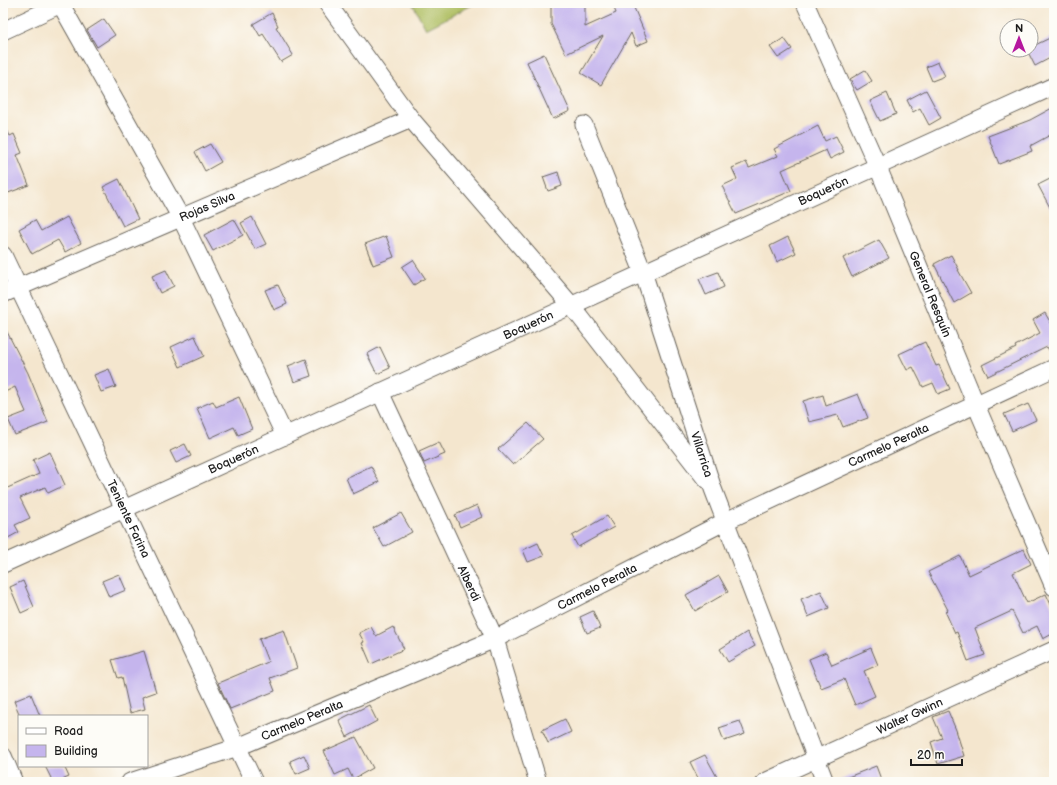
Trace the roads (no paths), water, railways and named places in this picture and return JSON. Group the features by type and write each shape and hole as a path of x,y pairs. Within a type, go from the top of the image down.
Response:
{"street":[{"path":"3,31 62,3 181,218 285,436"},
{"path":"327,3 411,120 571,305 713,489"},
{"name":"General Resquín","path":"805,3 878,165 976,405 1054,587"},
{"name":"Boquerón","path":"3,564 1054,86"},
{"name":"Rojas Silva","path":"10,291 411,120"},
{"name":"Villarrica","path":"584,125 643,272 713,489 825,782"},
{"name":"Teniente Farina","path":"3,255 10,291 124,509 254,782"},
{"name":"Carmelo Peralta","path":"130,782 238,747 495,639 726,520 1054,368"},
{"name":"Alberdi","path":"380,392 495,639 538,782"},
{"name":"Walter Gwinn","path":"764,782 1054,650"},
{"path":"3,756 14,782"}]}
